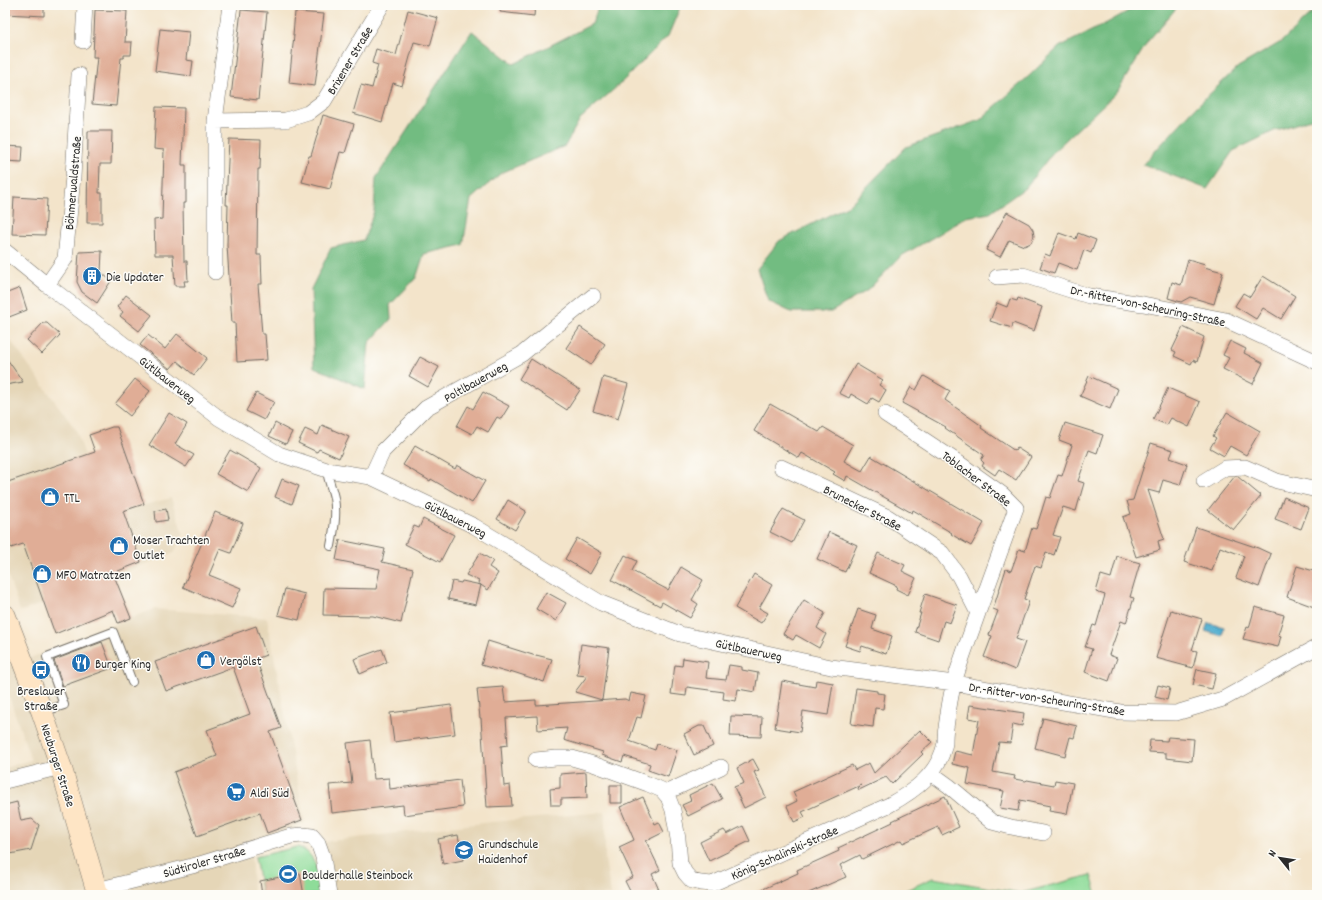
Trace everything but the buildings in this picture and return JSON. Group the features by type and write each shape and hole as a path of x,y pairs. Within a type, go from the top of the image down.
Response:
{"street":[{"path":"83,41 85,5"},
{"path":"214,272 215,121 230,5"},
{"name":"Brixener Straße","path":"215,121 286,120 308,113 324,101 382,5"},
{"name":"Böhmerwaldstraße","path":"47,285 65,259 73,177 79,75"},
{"name":"Gütlbauerweg","path":"5,251 219,418 279,454 327,470 371,477 474,526 601,603 680,634 831,667 954,683"},
{"name":"Dr.-Ritter-von-Scheuring-Straße","path":"997,277 1023,275 1089,296 1143,304 1226,320 1317,362"},
{"name":"Poltlbauerweg","path":"371,477 383,451 426,408 522,354 593,296"},
{"name":"Toblacher Straße","path":"885,414 956,461 996,490 1016,508 978,613"},
{"name":"Brunecker Straße","path":"781,467 888,517 942,553 959,576 978,613"},
{"path":"1204,481 1225,468 1245,468 1277,481 1317,490"},
{"path":"954,683 978,613"},
{"name":"Neuburger Straße","path":"5,615 42,712 98,892"},
{"name":"Dr.-Ritter-von-Scheuring-Straße","path":"954,683 1120,712 1176,713 1223,699 1317,647"},
{"name":"König-Schalinski-Straße","path":"665,794 668,797 673,810 680,863 685,873 692,881 712,884 889,805 906,796 920,785 931,773 939,760 944,744 954,683"},
{"path":"536,760 572,758 648,784 662,790 665,794 721,767"},
{"path":"5,781 60,767"},
{"path":"931,773 992,822 1043,833"},
{"name":"Südtiroler Straße","path":"98,892 200,864 290,836 303,835 312,836 318,843 323,857 329,895"}],"lane":[{"path":"327,470 328,480 334,499 336,518 331,546"},
{"path":"42,712 64,705 47,657 113,632 132,682"}],"shaded area":[{"path":"5,333 76,430 106,515 171,498 183,534 174,553 20,611 5,567"},
{"path":"154,609 267,618 305,823 251,842 253,895 5,895 5,768 31,760 5,685 5,668"},
{"name":"Grundschule Haidenhof","path":"605,812 605,859 611,895 330,895 322,842 492,822"}],"green space":[{"path":"599,5 681,5 668,36 620,84 580,119 565,146 501,173 471,199 463,245 424,254 416,278 390,305 391,319 369,343 365,389 314,367 311,289 331,248 364,240 374,211 376,178 472,31 514,64 592,24"},
{"path":"1139,5 1179,5 1148,41 1117,92 1054,151 1025,188 990,213 966,217 901,256 868,290 831,312 791,312 768,301 757,269 779,241 849,205 906,147 980,120 1059,47"},
{"path":"1317,8 1317,117 1274,131 1233,151 1207,189 1143,164 1195,108 1238,67 1281,42"},
{"name":"Boulderhalle Steinbock","path":"297,847 309,854 316,866 321,895 262,895 255,857"},
{"path":"1091,875 1097,895 895,895 933,878 1021,893"}],"water":[{"path":"1208,623 1224,627 1222,636 1205,631"}],"place":[{"name":"Die Updater","path":"92,276"},
{"name":"TTL","path":"50,497"},
{"name":"Moser Trachten Outlet","path":"119,546"},
{"name":"MFO Matratzen","path":"42,574"},
{"name":"Vergölst","path":"206,660"},
{"name":"Burger King","path":"81,663"},
{"name":"Breslauer Straße","path":"41,670"},
{"name":"Aldi Süd","path":"236,792"},
{"name":"Grundschule Haidenhof","path":"464,850"},
{"name":"Boulderhalle Steinbock","path":"288,874"}]}
